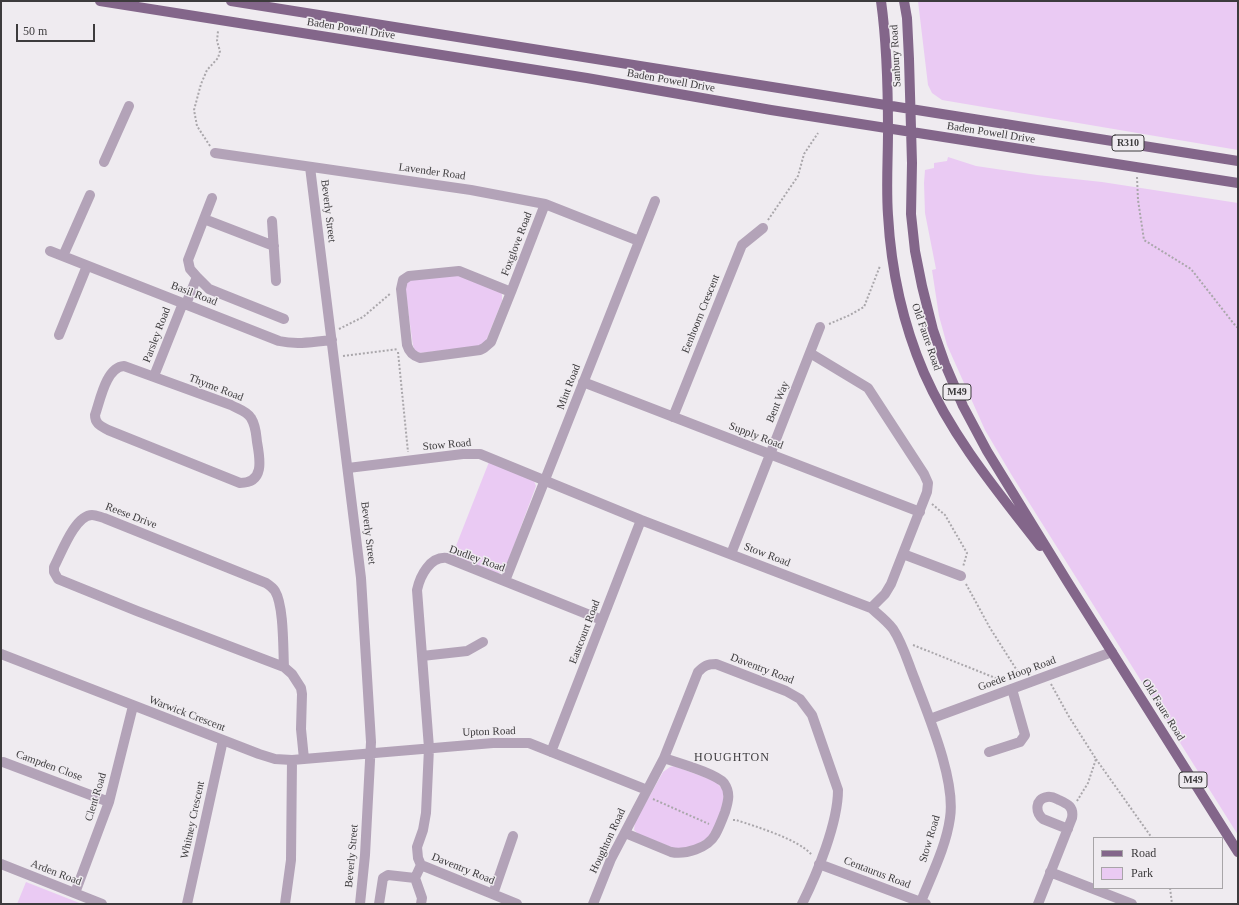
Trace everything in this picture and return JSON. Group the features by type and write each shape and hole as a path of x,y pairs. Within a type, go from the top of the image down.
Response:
{"main road":[{"name":"Baden Powell Drive","path":"100,1 587,78 700,99 1238,183"},
{"name":"Baden Powell Drive","path":"231,1 1238,161"},
{"name":"Sanbury Road","path":"881,1 886,48 887,105"},
{"name":"Sanbury Road","path":"904,1 907,18 911,109"},
{"name":"Old Faure Road","path":"887,105 888,214 892,257 901,302 911,336 925,374 946,416 975,461 1067,581"},
{"name":"Old Faure Road","path":"911,109 911,214 915,251 933,330 945,364 963,406 987,451 1067,581 1238,852"}],"street":[{"path":"104,162 129,106"},
{"name":"Lavender Road","path":"215,153 471,190 545,204 639,241"},
{"name":"Beverly Street","path":"310,166 361,578 371,752 365,855 360,904"},
{"path":"63,256 90,195"},
{"path":"212,198 188,260 190,269 209,290 284,319"},
{"name":"Mint Road","path":"505,582 655,201"},
{"name":"Foxglove Road","path":"511,292 459,271 409,276 403,280 400,288 408,347 412,354 420,358 480,350 488,346 493,338 511,292 545,204"},
{"path":"204,219 274,246"},
{"path":"272,221 276,281"},
{"name":"Eenhoorn Crescent","path":"673,417 742,246 763,228"},
{"name":"Basil Road","path":"50,251 288,343 298,343 331,335"},
{"path":"59,335 87,266"},
{"name":"Parsley Road","path":"154,376 197,277"},
{"name":"Bent Way","path":"731,554 820,327"},
{"path":"810,353 864,385 872,394 926,478 928,487 925,498 891,584 885,594 871,608"},
{"name":"Thyme Road","path":"124,366 154,376 246,412 255,426 260,464 253,479 247,483 240,483 108,430 97,423 95,415 101,396 111,373 117,367 124,366"},
{"name":"Supply Road","path":"583,382 920,512"},
{"name":"Stow Road","path":"348,468 462,454 480,454 642,520 871,608 886,620 900,641 930,719 947,776 951,817 943,846 922,903"},
{"name":"Reese Drive","path":"284,667 281,614 274,590 266,583 104,518 92,515 87,516 76,526 54,567 54,572 58,579 284,667 292,674 301,688 302,694 301,729 304,759"},
{"name":"Eastcourt Road","path":"551,752 642,520"},
{"path":"903,554 961,576"},
{"name":"Dudley Road","path":"429,748 417,590 422,576 433,561 439,558 447,558 602,620"},
{"path":"422,656 467,651 483,642"},
{"name":"Goede Hoop Road","path":"930,719 1112,652"},
{"name":"Warwick Crescent","path":"1,654 275,759 292,760 371,752"},
{"name":"Daventry Road","path":"649,794 698,672 703,667 708,664 716,664 794,695 812,714 838,790 837,812 819,864 802,904"},
{"path":"988,752 1020,742 1026,735 1012,689"},
{"name":"Clent Road","path":"75,893 109,802 134,706"},
{"name":"Whitney Crescent","path":"187,904 223,740"},
{"name":"Upton Road","path":"371,752 493,742 528,743 649,794"},
{"name":"Daventry Road","path":"429,748 426,813 423,830 417,847 418,858 421,865 517,904"},
{"path":"625,833 672,852 684,853 696,849 715,836 718,824 728,801 728,792 724,783 716,777 664,758"},
{"path":"285,904 291,860 292,760"},
{"name":"Campden Close","path":"3,762 109,802"},
{"name":"Houghton Road","path":"593,904 611,859 649,794"},
{"path":"1038,904 1068,829"},
{"path":"493,894 513,836"},
{"name":"Arden Road","path":"1,864 102,904"},
{"name":"Centaurus Road","path":"819,864 922,903"},
{"path":"421,865 415,878 422,898 421,904"},
{"path":"1050,872 1093,889"},
{"path":"379,904 383,878 385,876 415,878"},
{"path":"1094,889 1132,904"}],"path":[{"path":"215,153 197,126 194,110 201,84 207,70 218,58 220,51 217,41 218,31"},
{"path":"763,228 798,176 804,154 818,133"},
{"path":"1137,168 1138,200 1144,240 1191,269 1238,328"},
{"path":"820,327 850,315 864,307 880,266"},
{"path":"331,335 363,317 395,289 400,288"},
{"path":"398,349 401,392 409,460"},
{"path":"339,356 404,349"},
{"path":"925,498 945,515 967,552 961,576"},
{"path":"900,641 998,679 1012,689"},
{"path":"1096,759 1151,837"},
{"path":"649,794 718,824 736,820 773,833 807,850 819,864"},
{"path":"1170,889 1172,904"}],"green space":[{"path":"918,1 1238,1 1238,150 942,100 932,93 928,85"},
{"path":"948,157 976,166 1037,175 1102,182 1238,203 1238,835 1011,474 985,430 947,345 939,316 932,270 936,269 925,213 924,183 925,170 934,168 934,163 947,161"},
{"path":"457,275 501,292 502,301 486,341 480,346 421,353 415,351 405,288 407,283 411,280"},
{"path":"489,462 534,481 536,486 506,567 502,572 498,573 452,556"},
{"path":"674,766 715,781 723,790 724,802 712,834 708,838 688,849 676,849 638,834 634,830 635,822 663,772"},
{"path":"26,882 82,904 17,904"}],"district":[{"name":"HOUGHTON","path":"732,758"}]}
